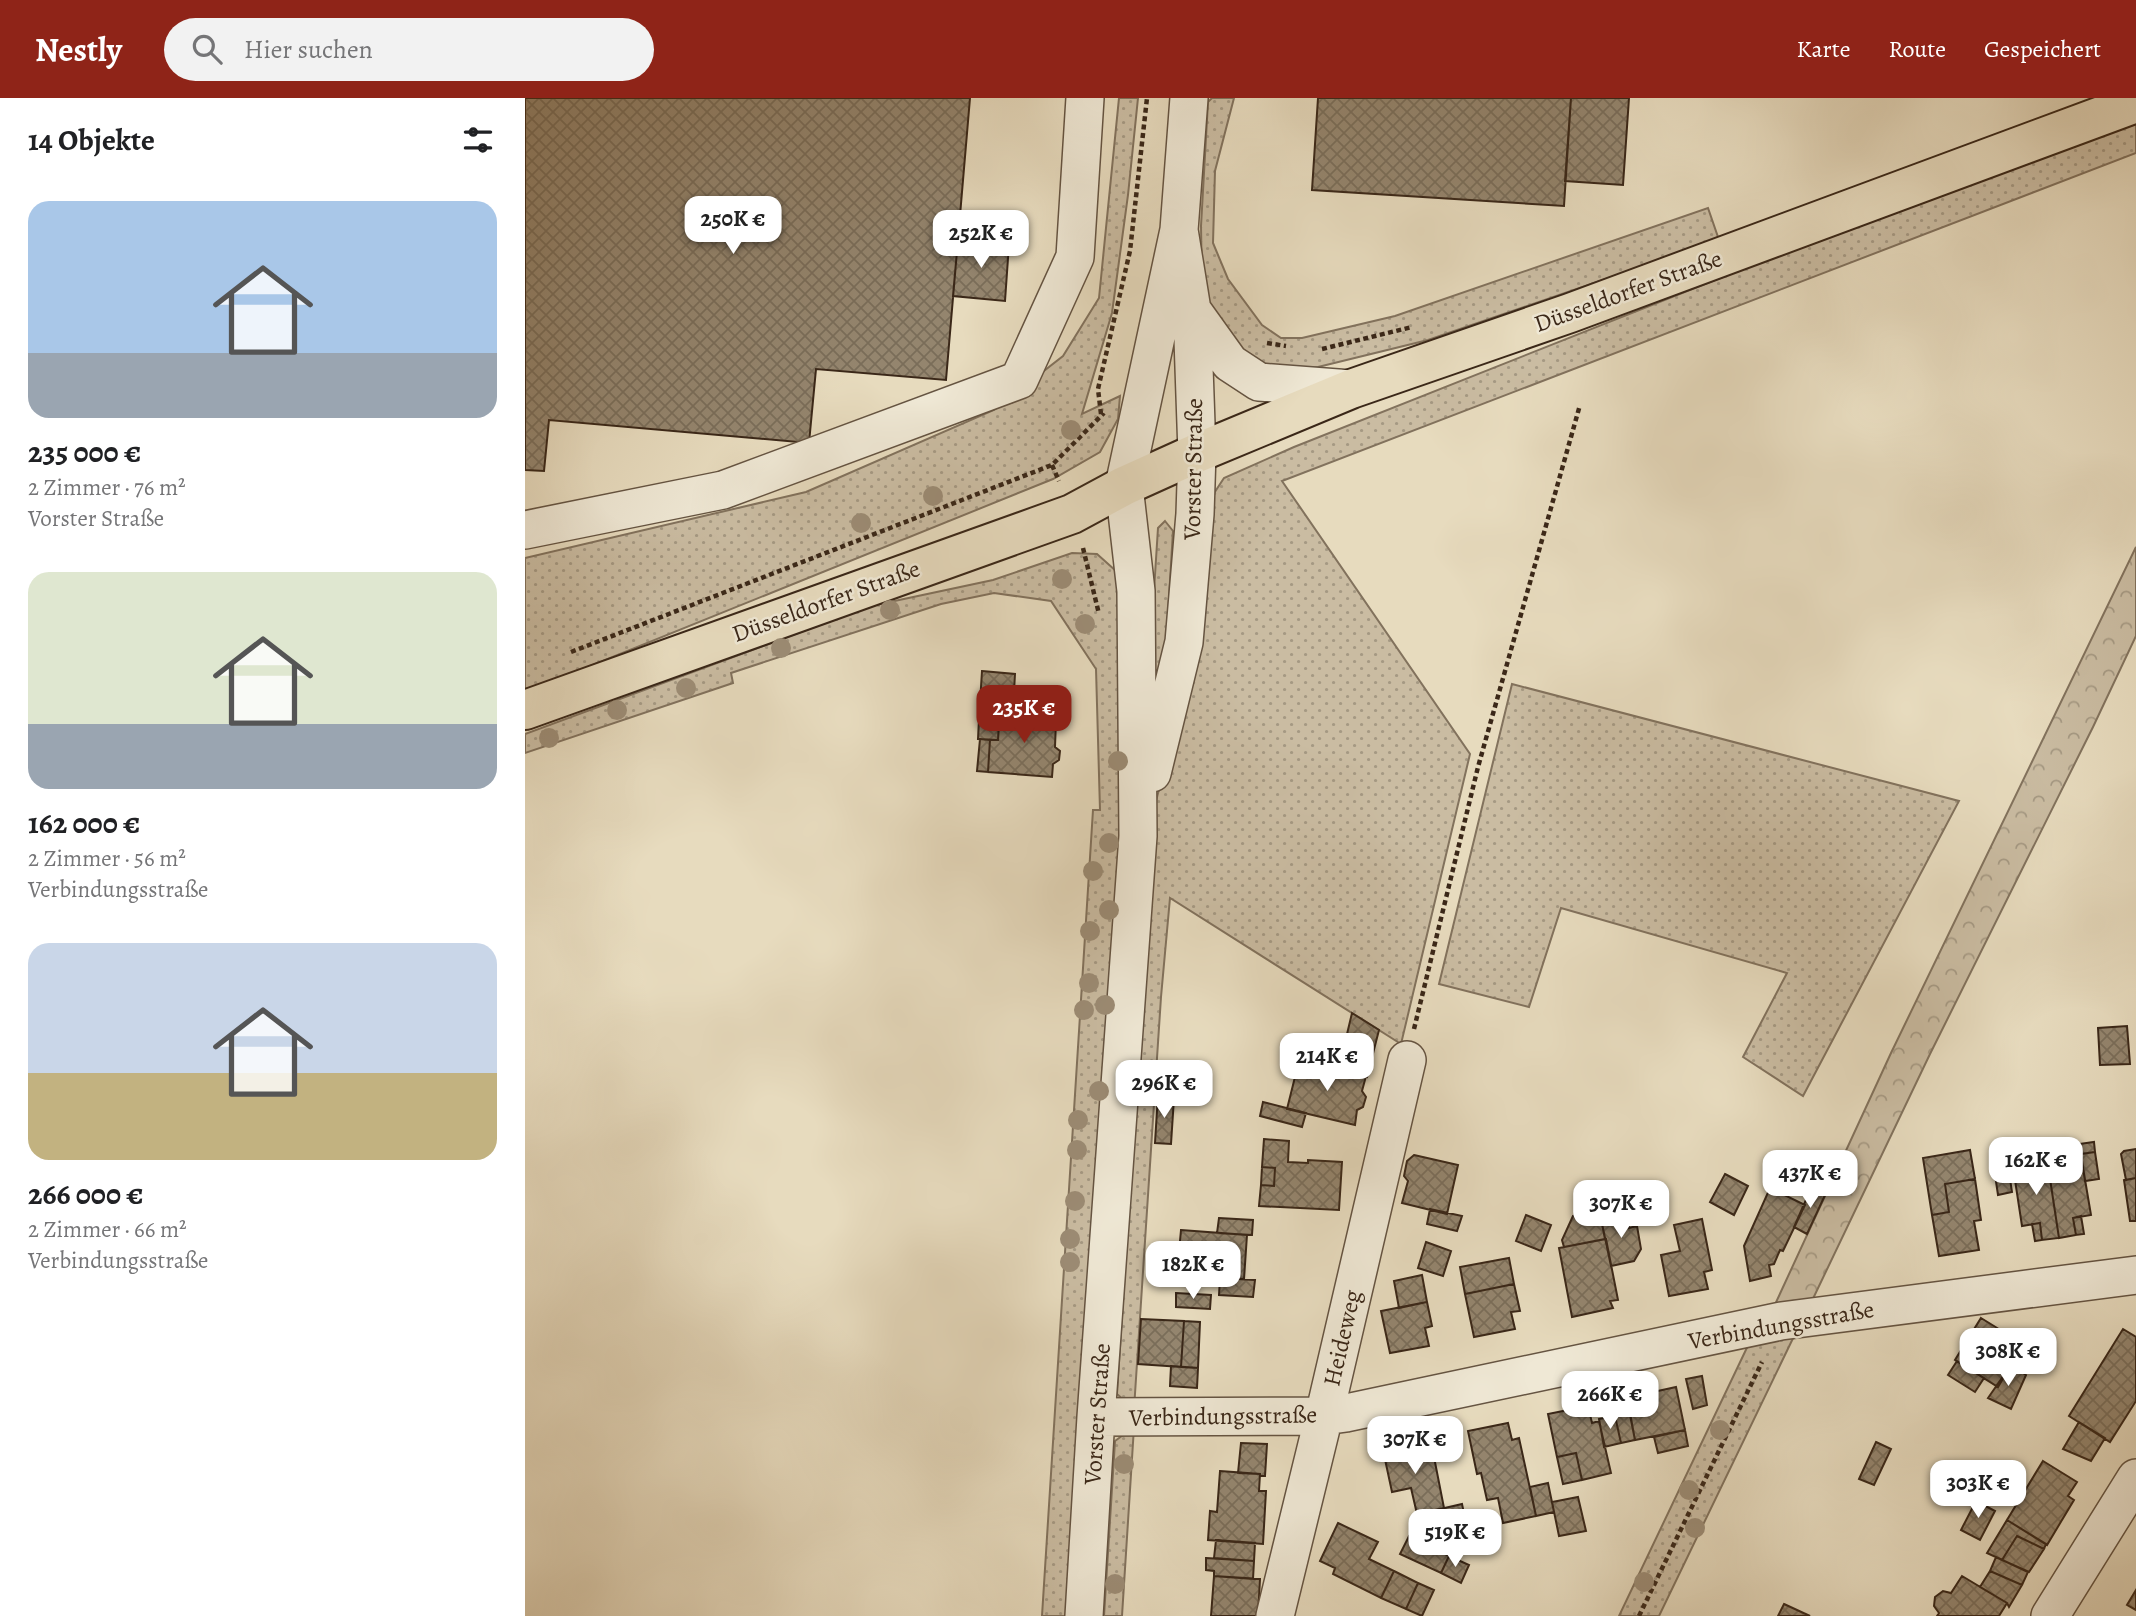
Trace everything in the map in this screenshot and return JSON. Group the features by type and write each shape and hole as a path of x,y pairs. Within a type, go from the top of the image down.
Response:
{"main road":[{"name":"Düsseldorfer Straße","path":"525,710 1072,514 1124,486 1197,453 1351,389 1570,313 2136,103"}],"street":[{"path":"525,530 723,490 1019,380 1075,257 1085,98"},
{"name":"Vorster Straße","path":"1138,835 1184,642 1195,514 1197,453 1192,310 1179,230 1189,98"},
{"path":"1124,486 1179,230"},
{"path":"1192,310 1230,363 1259,382 1351,389"},
{"name":"Vorster Straße","path":"1084,1616 1138,835 1136,591 1124,486"},
{"name":"Heideweg","path":"1275,1616 1407,1059"},
{"name":"Verbindungsstraße","path":"1096,1417 1324,1416 1781,1321 2136,1275"},
{"path":"2050,1616 2136,1478"}],"path":[{"path":"1101,414 1098,389 1130,251 1147,98"},
{"path":"1407,1059 1478,767 1580,405"},
{"path":"563,655 1052,465"},
{"path":"1639,1616 1781,1321"}],"green space":[{"path":"1119,98 1138,98 1128,195 1112,313 1082,414 1120,396 1118,419 1100,452 1053,479 525,690 525,558 806,492 994,410 1063,356 1099,298"},
{"path":"1212,98 1234,98 1215,171 1213,243 1228,279 1262,325 1281,338 1302,338 1395,316 1708,208 1719,240 1428,340 1318,367 1290,371 1254,361 1214,325 1202,285 1201,226 1208,102"},
{"path":"2136,120 2136,153 1282,481 1470,754 1401,1044 1170,898 1134,1409 1117,1394 1155,805 1169,750 1194,677 1202,531 1207,504 1224,478 1294,447 1758,263"},
{"path":"1165,521 1173,531 1165,664 1144,747 1158,528"},
{"path":"2136,547 2136,636 2093,727 1930,1054 1809,1307 1772,1311 1891,1053"},
{"path":"1072,553 1097,554 1116,571 1129,693 1072,1616 1042,1616 1093,810 1100,810 1096,669 1051,601 994,593 941,604 731,673 733,683 525,753 525,734 871,606 993,580"},
{"path":"1512,684 1959,801 1803,1096 1743,1057 1787,973 1561,908 1529,1007 1439,984"},
{"path":"1797,1330 1659,1616 1619,1616 1753,1335"},
{"path":"1134,1427 1122,1616 1104,1616 1115,1441"}],"building":[{"path":"525,98 970,98 946,380 816,369 809,443 549,420 544,471 525,470"},
{"path":"1318,98 1571,98 1564,206 1312,190"},
{"path":"1571,98 1629,98 1623,185 1565,181"},
{"path":"958,240 1009,244 1005,301 953,296"},
{"path":"982,671 1015,674 1013,709 1000,709 999,721 979,719"},
{"path":"1000,709 1041,712 1040,720 1056,721 1055,747 1060,751 1059,760 1053,764 1052,777 988,772 990,740 998,740"},
{"path":"979,719 999,721 998,740 978,739"},
{"path":"980,739 990,740 988,772 977,771"},
{"path":"1352,1013 1379,1030 1367,1077 1345,1072 1350,1053 1343,1051"},
{"path":"2127,1026 2130,1064 2100,1065 2098,1028"},
{"path":"1299,1061 1366,1076 1362,1091 1366,1097 1363,1107 1357,1110 1355,1125 1287,1109"},
{"path":"1158,1094 1174,1098 1171,1144 1155,1143"},
{"path":"1263,1102 1306,1113 1302,1127 1260,1116"},
{"path":"1264,1139 1289,1141 1288,1162 1342,1162 1339,1210 1259,1206 1261,1185 1274,1186 1275,1168 1262,1167"},
{"path":"2094,1142 2095,1152 2081,1154 2079,1144"},
{"path":"2136,1149 2136,1178 2126,1180 2121,1154"},
{"path":"1970,1150 1975,1179 1945,1184 1949,1212 1932,1215 1923,1158"},
{"path":"2095,1152 2099,1179 2085,1181 2081,1154"},
{"path":"1414,1155 1458,1165 1447,1214 1402,1203 1408,1181 1404,1176 1407,1161"},
{"path":"2007,1155 2008,1166 1994,1168 1992,1158"},
{"path":"2081,1156 2091,1215 2073,1218 2076,1235 2059,1238 2047,1159"},
{"path":"2047,1159 2059,1238 2042,1240 2040,1223 2022,1226 2013,1167"},
{"path":"2008,1166 2012,1192 1998,1195 1994,1168"},
{"path":"1262,1167 1275,1168 1274,1186 1261,1185"},
{"path":"1725,1174 1748,1186 1734,1215 1710,1202"},
{"path":"2136,1178 2136,1221 2130,1221 2124,1180"},
{"path":"1975,1179 1981,1220 1974,1221 1979,1250 1939,1256 1932,1215 1949,1212 1945,1184"},
{"path":"1812,1186 1826,1193 1807,1234 1794,1227"},
{"path":"1770,1188 1805,1205 1783,1251 1780,1250 1774,1264 1769,1265 1771,1276 1750,1281 1744,1246"},
{"path":"1612,1208 1614,1216 1601,1219 1605,1239 1564,1247 1562,1240 1573,1216"},
{"path":"1430,1209 1462,1216 1457,1231 1427,1224"},
{"path":"1626,1214 1629,1228 1637,1226 1641,1249 1634,1261 1611,1266 1601,1219"},
{"path":"1526,1215 1551,1225 1541,1251 1516,1241"},
{"path":"2081,1216 2084,1234 2076,1235 2073,1218"},
{"path":"1219,1218 1253,1220 1252,1235 1217,1233"},
{"path":"1702,1219 1712,1270 1704,1272 1708,1289 1669,1296 1661,1255 1680,1251 1674,1225"},
{"path":"2040,1223 2042,1240 2035,1241 2032,1224"},
{"path":"1181,1230 1247,1235 1244,1279 1184,1275 1185,1253 1179,1252"},
{"path":"1606,1239 1618,1300 1610,1301 1613,1308 1572,1317 1559,1248"},
{"path":"1426,1242 1451,1251 1443,1276 1418,1268"},
{"path":"1509,1258 1514,1284 1465,1294 1460,1267"},
{"path":"1422,1275 1427,1302 1399,1308 1394,1281"},
{"path":"1220,1278 1255,1280 1253,1297 1219,1295"},
{"path":"1514,1284 1520,1311 1511,1312 1515,1329 1474,1337 1465,1294"},
{"path":"1176,1293 1211,1295 1210,1309 1176,1307"},
{"path":"1427,1302 1432,1326 1425,1328 1429,1346 1390,1353 1381,1311"},
{"path":"1981,1318 2023,1344 1998,1387 1955,1360"},
{"path":"1141,1319 1184,1321 1181,1367 1138,1364"},
{"path":"1184,1321 1200,1322 1198,1368 1181,1367"},
{"path":"2123,1329 2136,1337 2136,1401 2110,1442 2069,1416"},
{"path":"1957,1361 1984,1378 1975,1392 1948,1375"},
{"path":"2011,1365 2026,1375 2011,1409 1988,1398"},
{"path":"1171,1366 1198,1368 1197,1388 1170,1386"},
{"path":"1702,1376 1707,1405 1693,1409 1686,1379"},
{"path":"1676,1387 1685,1430 1635,1440 1630,1415 1638,1413 1635,1396"},
{"path":"1588,1406 1592,1423 1599,1421 1611,1473 1582,1480 1576,1453 1557,1457 1548,1414"},
{"path":"1630,1413 1635,1440 1621,1443 1615,1416"},
{"path":"1615,1416 1621,1443 1604,1447 1599,1419"},
{"path":"2079,1422 2105,1438 2091,1461 2063,1449"},
{"path":"1508,1423 1512,1440 1519,1438 1536,1516 1503,1523 1498,1498 1487,1500 1481,1473 1477,1474 1468,1431"},
{"path":"1685,1430 1688,1446 1658,1453 1654,1437"},
{"path":"1423,1442 1426,1459 1434,1457 1444,1508 1417,1514 1411,1488 1392,1492 1383,1450"},
{"path":"1876,1442 1891,1449 1874,1485 1859,1479"},
{"path":"1241,1443 1267,1444 1265,1476 1238,1473"},
{"path":"1576,1453 1582,1480 1563,1484 1557,1457"},
{"path":"2043,1461 2077,1482 2068,1496 2074,1500 2047,1545 2007,1520"},
{"path":"1220,1471 1260,1474 1259,1491 1266,1491 1263,1544 1208,1540 1210,1511 1217,1512"},
{"path":"1548,1483 1554,1512 1536,1516 1530,1487"},
{"path":"1578,1497 1586,1531 1559,1536 1552,1502"},
{"path":"1976,1501 1995,1511 1980,1540 1961,1530"},
{"path":"1462,1504 1471,1547 1445,1552 1436,1510"},
{"path":"1485,1511 1493,1543 1473,1548 1464,1515"},
{"path":"2007,1520 2046,1544 2044,1549 2017,1536 2002,1560 1987,1553"},
{"path":"1338,1523 1378,1542 1369,1559 1394,1571 1381,1598 1333,1574 1335,1568 1320,1561"},
{"path":"1409,1536 1449,1556 1441,1573 1400,1554"},
{"path":"2017,1536 2044,1549 2029,1572 2002,1560"},
{"path":"1216,1540 1255,1543 1254,1561 1214,1558"},
{"path":"1449,1556 1469,1565 1461,1583 1441,1573"},
{"path":"1996,1557 2028,1572 2022,1585 1990,1571"},
{"path":"1206,1558 1254,1561 1253,1579 1214,1576 1214,1571 1206,1570"},
{"path":"1394,1571 1418,1583 1406,1609 1381,1598"},
{"path":"1990,1571 2022,1585 2009,1607 2007,1603 1980,1587"},
{"path":"1214,1576 1260,1579 1258,1616 1211,1616"},
{"path":"1962,1576 2007,1603 1999,1616 1937,1616 1939,1613 1934,1606 1935,1597 1943,1591 1951,1593"},
{"path":"1418,1583 1434,1590 1422,1616 1406,1609"},
{"path":"2136,1590 2136,1610 2127,1605"},
{"path":"1784,1604 1810,1616 1778,1616"}]}
